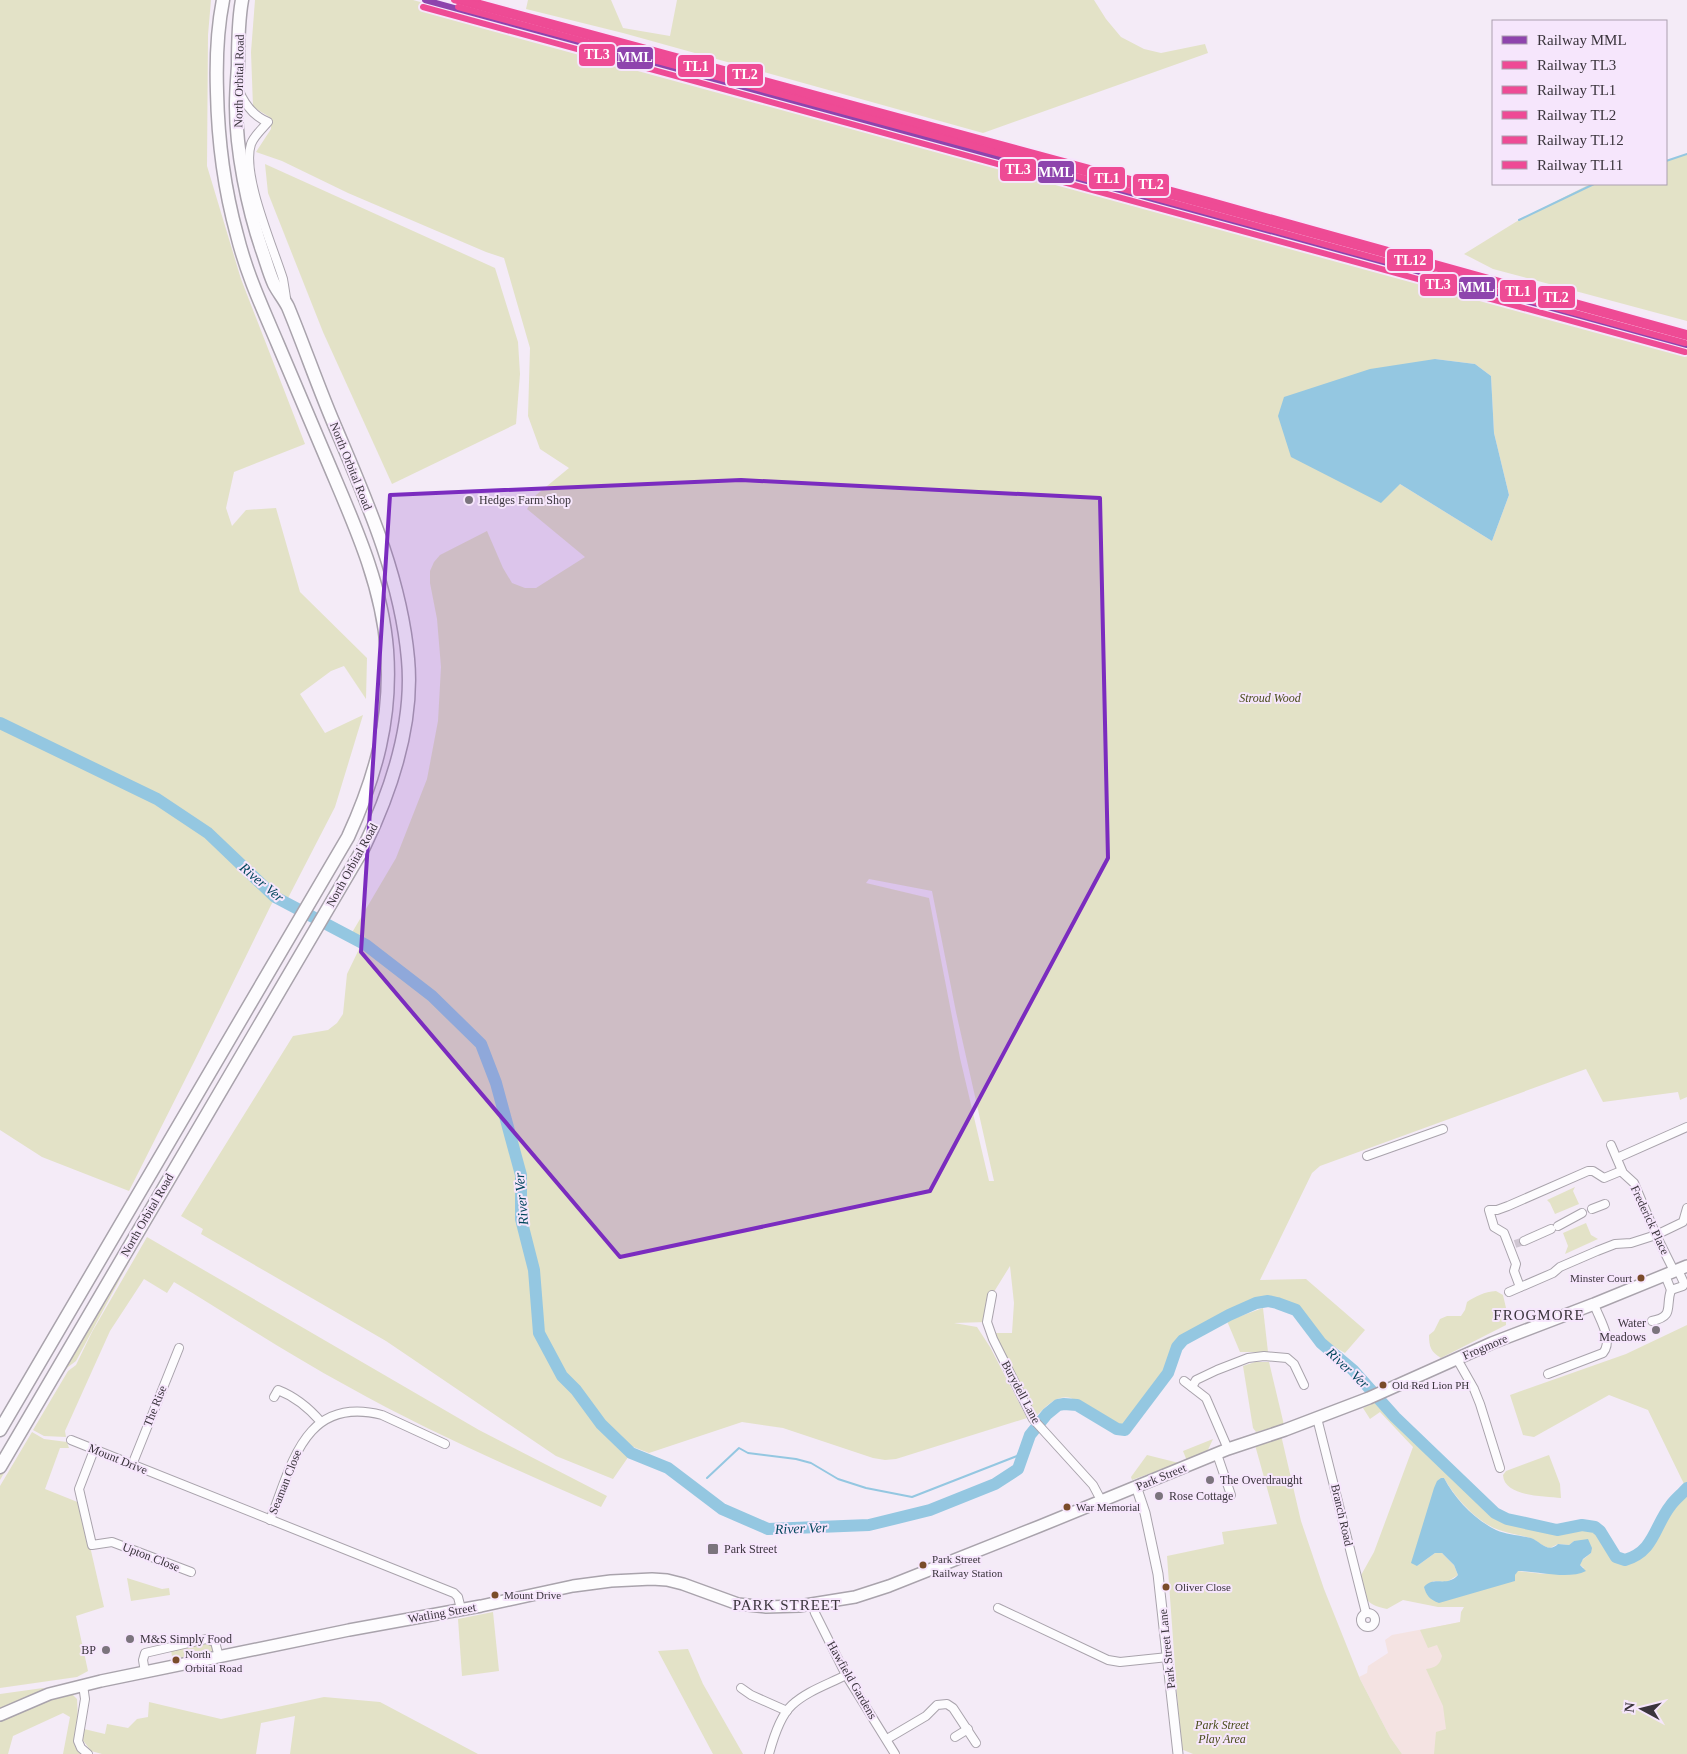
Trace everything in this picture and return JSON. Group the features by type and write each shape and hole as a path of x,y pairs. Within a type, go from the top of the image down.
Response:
{"highway":[{"name":"North Orbital Road","path":"0,1430 348,837 361,810 376,766 382,738 388,695 387,649 383,620 366,557 254,287 236,234 226,189 218,135 216,72 220,11 223,0"},
{"name":"North Orbital Road","path":"0,1467 364,847 379,817 395,771 405,728 408,659 397,591 385,552 319,390 287,305 274,284 250,207 238,134 236,108 242,0"}],"main road":[{"name":"Frogmore","path":"1369,1398 1492,1343 1676,1270"},
{"name":"Park Street","path":"812,1604 869,1593 1228,1449 1369,1398"},
{"name":"Watling Street","path":"0,1715 49,1694 83,1685 573,1586 611,1581 652,1579 683,1584 738,1604 766,1608 812,1604"}],"street":[{"path":"237,86 246,106 261,120 268,122 251,144 249,158 252,180 264,227 283,280 287,305"},
{"path":"1617,1158 1687,1127"},
{"path":"1367,1156 1442,1129"},
{"name":"Frederick Place","path":"1611,1144 1622,1171 1634,1183 1656,1235 1676,1270 1671,1290"},
{"path":"1520,1287 1514,1271 1516,1264 1512,1245 1504,1233 1494,1227 1489,1210 1498,1210 1588,1171 1593,1171 1604,1178 1622,1171"},
{"path":"1592,1209 1605,1204"},
{"path":"1509,1292 1553,1273 1560,1267 1615,1244 1631,1243 1656,1235 1683,1222 1687,1208"},
{"path":"1524,1240 1582,1213"},
{"path":"1652,1321 1667,1314 1671,1290 1682,1286 1684,1283 1676,1270"},
{"name":"Burydell Lane","path":"992,1295 987,1322 992,1339 1033,1419 1093,1486 1101,1500"},
{"path":"1548,1374 1603,1353 1607,1348 1608,1341 1594,1304"},
{"name":"The Rise","path":"132,1465 179,1348"},
{"path":"1192,1387 1196,1380 1217,1370 1248,1358 1264,1356 1287,1358 1294,1364 1304,1385"},
{"path":"1457,1358 1480,1404 1500,1468"},
{"path":"1184,1381 1206,1398 1228,1449"},
{"path":"276,1390 292,1395 312,1411 321,1422"},
{"name":"Seaman Close","path":"270,1520 297,1451 303,1440 321,1422 342,1413 372,1412 445,1444"},
{"name":"Branch Road","path":"1317,1418 1366,1613"},
{"name":"Mount Drive","path":"72,1440 454,1593 458,1597 461,1609"},
{"name":"Upton Close","path":"94,1450 79,1489 92,1545 112,1542 191,1572"},
{"path":"1217,1454 1231,1495"},
{"name":"Park Street Lane","path":"1136,1486 1154,1550 1178,1754"},
{"name":"Hawfield Gardens","path":"812,1604 815,1614 846,1675 895,1754"},
{"path":"998,1608 1108,1660 1120,1662 1168,1658"},
{"path":"145,1672 144,1653 206,1639 214,1642 219,1657"},
{"path":"769,1754 774,1736 792,1705 810,1693 846,1675"},
{"path":"83,1685 85,1699 78,1741 81,1748 88,1754"},
{"path":"741,1688 751,1695 787,1711"},
{"path":"886,1739 926,1716 937,1705 947,1704 953,1708 976,1743"},
{"path":"955,1737 968,1729"}],"highlighted area":[{"path":"741,480 1100,498 1108,858 930,1191 620,1257 361,952 390,495"}],"shaded area":[{"path":"1461,1622 1522,1754 1402,1754 1390,1737 1359,1677 1367,1673 1368,1666 1388,1653 1385,1640 1392,1635"}],"green space":[{"path":"0,0 211,0 208,35 207,166 241,279 305,444 234,472 226,508 232,526 246,510 276,508 300,592 367,658 366,699 344,666 331,671 300,694 325,733 363,715 335,807 287,900 275,897 129,1191 42,1157 0,1130"},
{"name":"Stroud Wood","path":"255,0 413,0 928,141 1133,206 1140,196 1687,348 1687,1097 1680,1100 1678,1092 1603,1102 1586,1069 1320,1166 1312,1173 1260,1280 1306,1279 1365,1330 1345,1353 1326,1342 1291,1303 1280,1298 1262,1298 1235,1307 1177,1340 1167,1366 1155,1387 1128,1420 1122,1424 1114,1424 1071,1398 1066,1397 1052,1402 1036,1416 992,1333 1012,1333 1014,1303 1010,1266 992,1295 987,1322 954,1323 977,1327 990,1347 1027,1418 896,1459 873,1458 783,1428 742,1422 649,1453 620,1442 631,1453 613,1479 556,1456 386,1341 201,1234 203,1229 181,1216 293,1036 328,1030 337,1023 343,1014 347,974 362,943 350,936 396,858 427,779 438,721 441,667 437,619 430,583 430,571 434,562 440,555 487,531 503,568 512,583 525,588 536,588 585,557 527,509 536,495 569,468 540,449 528,416 530,348 504,258 348,193 282,161 256,152 271,129 271,118 253,107 251,52","holes":["1435,359 1475,364 1491,376 1494,433 1509,495 1492,541 1400,484","869,879 932,891 956,1012 994,1181 989,1181 960,1058 929,898 866,883"]},
{"path":"528,0 611,0 623,28 670,36 677,0 1094,0 1106,19 1121,37 1144,49 1161,53 1205,44 1208,53 983,133 623,33 526,9"},
{"path":"1687,154 1687,321 1493,269 1464,254 1519,220 1586,186 1667,185 1667,161"},
{"path":"265,164 495,268 518,342 520,374 516,424 392,484 323,332 268,193"},
{"path":"1575,1187 1573,1191 1579,1204 1555,1214 1547,1200"},
{"path":"1586,1223 1591,1235 1598,1239 1565,1254 1568,1246 1563,1233"},
{"path":"147,1237 479,1430 607,1496 601,1507 472,1450 378,1403 303,1361 174,1282 167,1293 144,1279 110,1331 65,1431 66,1437 44,1436 33,1430 68,1371 76,1365 92,1332"},
{"path":"134,1245 137,1247 76,1361 62,1374 0,1480 0,1474"},
{"path":"1496,1291 1503,1295 1506,1308 1506,1325 1441,1358 1435,1354 1430,1346 1429,1335 1434,1331 1440,1319 1447,1316 1461,1316 1467,1302 1480,1295"},
{"path":"1263,1308 1268,1352 1240,1352 1227,1321"},
{"path":"1687,1325 1687,1483 1685,1486 1648,1410 1609,1395 1534,1437 1523,1435 1510,1395 1626,1354"},
{"path":"1255,1362 1269,1362 1284,1425 1256,1432 1253,1428 1243,1366"},
{"path":"1379,1401 1417,1443 1497,1519 1562,1531 1590,1528 1596,1530 1603,1538 1611,1559 1621,1564 1629,1564 1645,1553 1655,1540 1674,1506 1687,1493 1687,1754 1434,1754 1436,1732 1446,1729 1443,1706 1426,1669 1437,1666 1442,1656 1437,1645 1428,1648 1420,1630 1460,1622 1461,1612 1464,1607 1438,1607 1403,1600 1387,1609 1374,1605 1367,1599 1360,1577 1374,1552 1413,1447 1380,1412 1370,1419 1363,1408","holes":["1444,1478 1475,1516 1491,1527 1525,1536 1550,1548 1558,1544 1569,1545 1574,1541 1591,1553 1580,1562 1580,1565 1584,1568 1544,1574 1517,1571 1515,1581 1424,1587 1434,1581 1447,1582 1458,1575 1454,1565 1442,1553 1435,1553 1417,1566"]},
{"path":"32,1432 44,1439 67,1442 69,1448 60,1448 45,1489 80,1503 104,1607 76,1616 88,1671 77,1677 0,1688 0,1486"},
{"name":"Park Street Play Area","path":"1281,1435 1301,1521 1324,1589 1360,1679 1390,1737 1402,1754 1193,1754 1181,1749 1167,1556 1224,1544 1222,1532 1277,1524 1255,1445"},
{"path":"1213,1439 1206,1454 1187,1461 1183,1451"},
{"path":"1147,1455 1179,1463 1132,1480 1131,1477"},
{"path":"1549,1455 1560,1484 1561,1498 1526,1494 1510,1488 1505,1482 1503,1475 1506,1471"},
{"path":"127,1578 162,1589 169,1588 170,1595 131,1601"},
{"path":"493,1612 499,1671 462,1676 458,1619"},
{"path":"205,1642 212,1644 215,1651 212,1654 173,1663 171,1650"},
{"path":"688,1649 703,1684 743,1754 713,1754 658,1651"},
{"path":"43,1688 46,1690 0,1709 0,1694"},
{"path":"65,1694 72,1694 77,1699 78,1720 74,1740 78,1751 82,1754 63,1754 70,1717 63,1713 13,1736 8,1754 0,1754 0,1722"},
{"path":"324,1697 380,1702 478,1754 290,1754 295,1716 261,1723 256,1754 102,1754 91,1751 82,1739 84,1729 105,1734 107,1724 128,1728 137,1719 148,1717 149,1702 221,1719"}],"water":[{"path":"1435,359 1475,364 1491,376 1494,433 1509,495 1492,541 1400,484 1381,503 1291,457 1278,416 1284,397 1370,369"},
{"path":"1444,1478 1466,1508 1496,1530 1531,1538 1551,1548 1558,1544 1569,1545 1574,1541 1588,1539 1592,1548 1591,1553 1583,1559 1580,1565 1586,1571 1579,1574 1562,1575 1518,1571 1515,1575 1515,1581 1439,1603 1431,1599 1424,1587 1432,1582 1449,1581 1458,1575 1454,1565 1442,1553 1435,1553 1417,1566 1411,1563 1434,1488 1437,1481"}],"waterway":[{"path":"1667,161 1687,154"},
{"path":"1519,220 1592,185"},
{"name":"River Ver","path":"0,723 157,799 208,833 275,897 366,945 432,996 481,1044 496,1083 521,1175 521,1219 534,1270 539,1333 562,1376 576,1390 601,1424 631,1453 668,1468 722,1509 768,1529 869,1525 930,1510 995,1484 1018,1469 1030,1435 1047,1414 1058,1405 1077,1405 1117,1429 1125,1430 1168,1373 1177,1347 1183,1340 1229,1315 1256,1303 1268,1301 1296,1310 1321,1343 1353,1370 1395,1417 1495,1513 1507,1519 1557,1530 1582,1525 1595,1527 1600,1531 1616,1557 1625,1560 1642,1551 1653,1537 1665,1513 1687,1488"},
{"name":"River Ver","path":"707,1478 739,1448 748,1453 796,1459 811,1463 838,1479 866,1488 912,1497 1017,1456 1030,1435"}],"tunnel":[{"path":"1515,1244 1524,1241"}],"rail line":[{"name":"MML","path":"425,0 1687,345"},
{"name":"TL1","path":"454,0 1687,337"},
{"name":"TL12","path":"460,0 1014,150 1687,336"},
{"name":"TL2","path":"469,0 1208,200 1687,333"},
{"name":"TL3","path":"423,7 1685,352"},
{"name":"TL11","path":"458,7 1012,157 1685,343"}],"place":[{"name":"Hedges Farm Shop","path":"469,500"},
{"name":"Minster Court","path":"1641,1278"},
{"name":"Water Meadows","path":"1656,1330"},
{"name":"Old Red Lion PH","path":"1383,1385"},
{"name":"The Overdraught","path":"1210,1480"},
{"name":"Rose Cottage","path":"1159,1496"},
{"name":"War Memorial","path":"1067,1507"},
{"name":"Park Street","path":"713,1549"},
{"name":"Park Street Railway Station","path":"923,1565"},
{"name":"Oliver Close","path":"1166,1587"},
{"name":"Mount Drive","path":"495,1595"},
{"name":"M&S Simply Food","path":"130,1639"},
{"name":"BP","path":"106,1650"},
{"name":"North Orbital Road","path":"176,1660"}],"district":[{"name":"FROGMORE","path":"1539,1315"},
{"name":"PARK STREET","path":"787,1605"}]}
